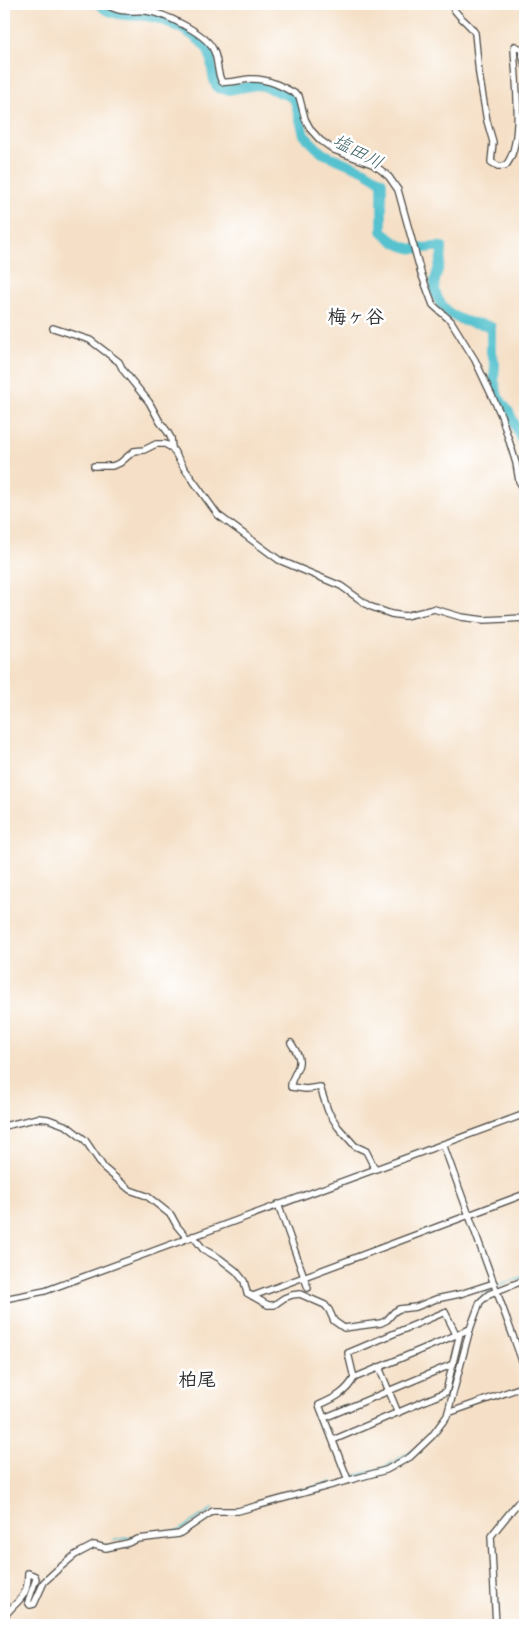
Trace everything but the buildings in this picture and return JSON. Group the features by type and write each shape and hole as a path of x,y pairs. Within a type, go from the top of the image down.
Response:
{"street":[{"path":"105,4 123,12 148,11 185,25 213,49 217,61 218,76 222,82 228,83 251,79 265,80 299,96 305,119 311,130 320,140 334,150 372,164 389,176 398,190 421,273 433,305 451,321 476,360 501,415 516,463 519,481 525,491"},
{"path":"451,4 456,14 475,33 478,74 493,142 491,162 498,166 505,166 509,162 516,134 518,95 514,48 516,46 521,50 525,65"},
{"path":"53,328 90,340 119,362 123,370 149,402 160,422 168,430 172,438 172,448"},
{"path":"94,466 112,466 120,463 134,451 144,450 156,444 165,444 172,448 218,515 279,560 341,586 369,606 391,614 405,616 434,609 461,617 476,619 525,618"},
{"path":"291,1043 299,1057 299,1064 290,1082 292,1087 306,1089 320,1087 325,1104 338,1127 355,1146 366,1151 374,1169"},
{"path":"4,1298 45,1291 525,1114"},
{"path":"4,1126 38,1118 48,1118 67,1126 85,1140 104,1168 130,1190 147,1196 171,1215 177,1226 203,1249 236,1271 244,1281 247,1293 268,1305 274,1305 284,1298 300,1294 325,1305 334,1321 347,1328 380,1323 399,1310 416,1307 436,1299 460,1294 494,1283"},
{"path":"443,1144 525,1369"},
{"path":"252,1296 525,1194"},
{"path":"278,1204 308,1288"},
{"path":"4,1617 22,1599 27,1588 28,1573 35,1576 36,1579 28,1602 30,1605 34,1604 44,1582 74,1555 94,1545 106,1548 128,1543 138,1538 179,1534 213,1511 238,1511 386,1470 410,1457 436,1432 448,1414 470,1329 480,1302 489,1294 525,1280"},
{"path":"333,1440 446,1392 458,1334 445,1312 348,1353 354,1378"},
{"path":"348,1480 319,1405 341,1394 354,1378 470,1329"},
{"path":"324,1418 453,1364"},
{"path":"379,1367 398,1413"},
{"path":"448,1414 525,1386"},
{"path":"496,1625 491,1536 525,1494"}],"waterway":[{"name":"塩田川","path":"99,4 115,13 153,17 177,26 192,35 208,50 213,77 218,88 228,90 257,85 289,96 295,101 304,135 322,153 365,171 382,182 382,231 401,246 413,249 442,247 441,260 435,281 436,294 442,306 459,319 491,327 491,353 495,364 494,379 498,397 509,412 525,447"},
{"path":"469,1325 477,1303 482,1296 495,1287 525,1276"},
{"path":"355,1476 385,1467 414,1450"},
{"path":"244,1507 331,1482"},
{"path":"144,1535 178,1531 212,1509"},
{"path":"114,1540 137,1537"}],"district":[{"name":"梅ヶ谷","path":"356,317"},
{"name":"柏尾","path":"197,1380"}]}
